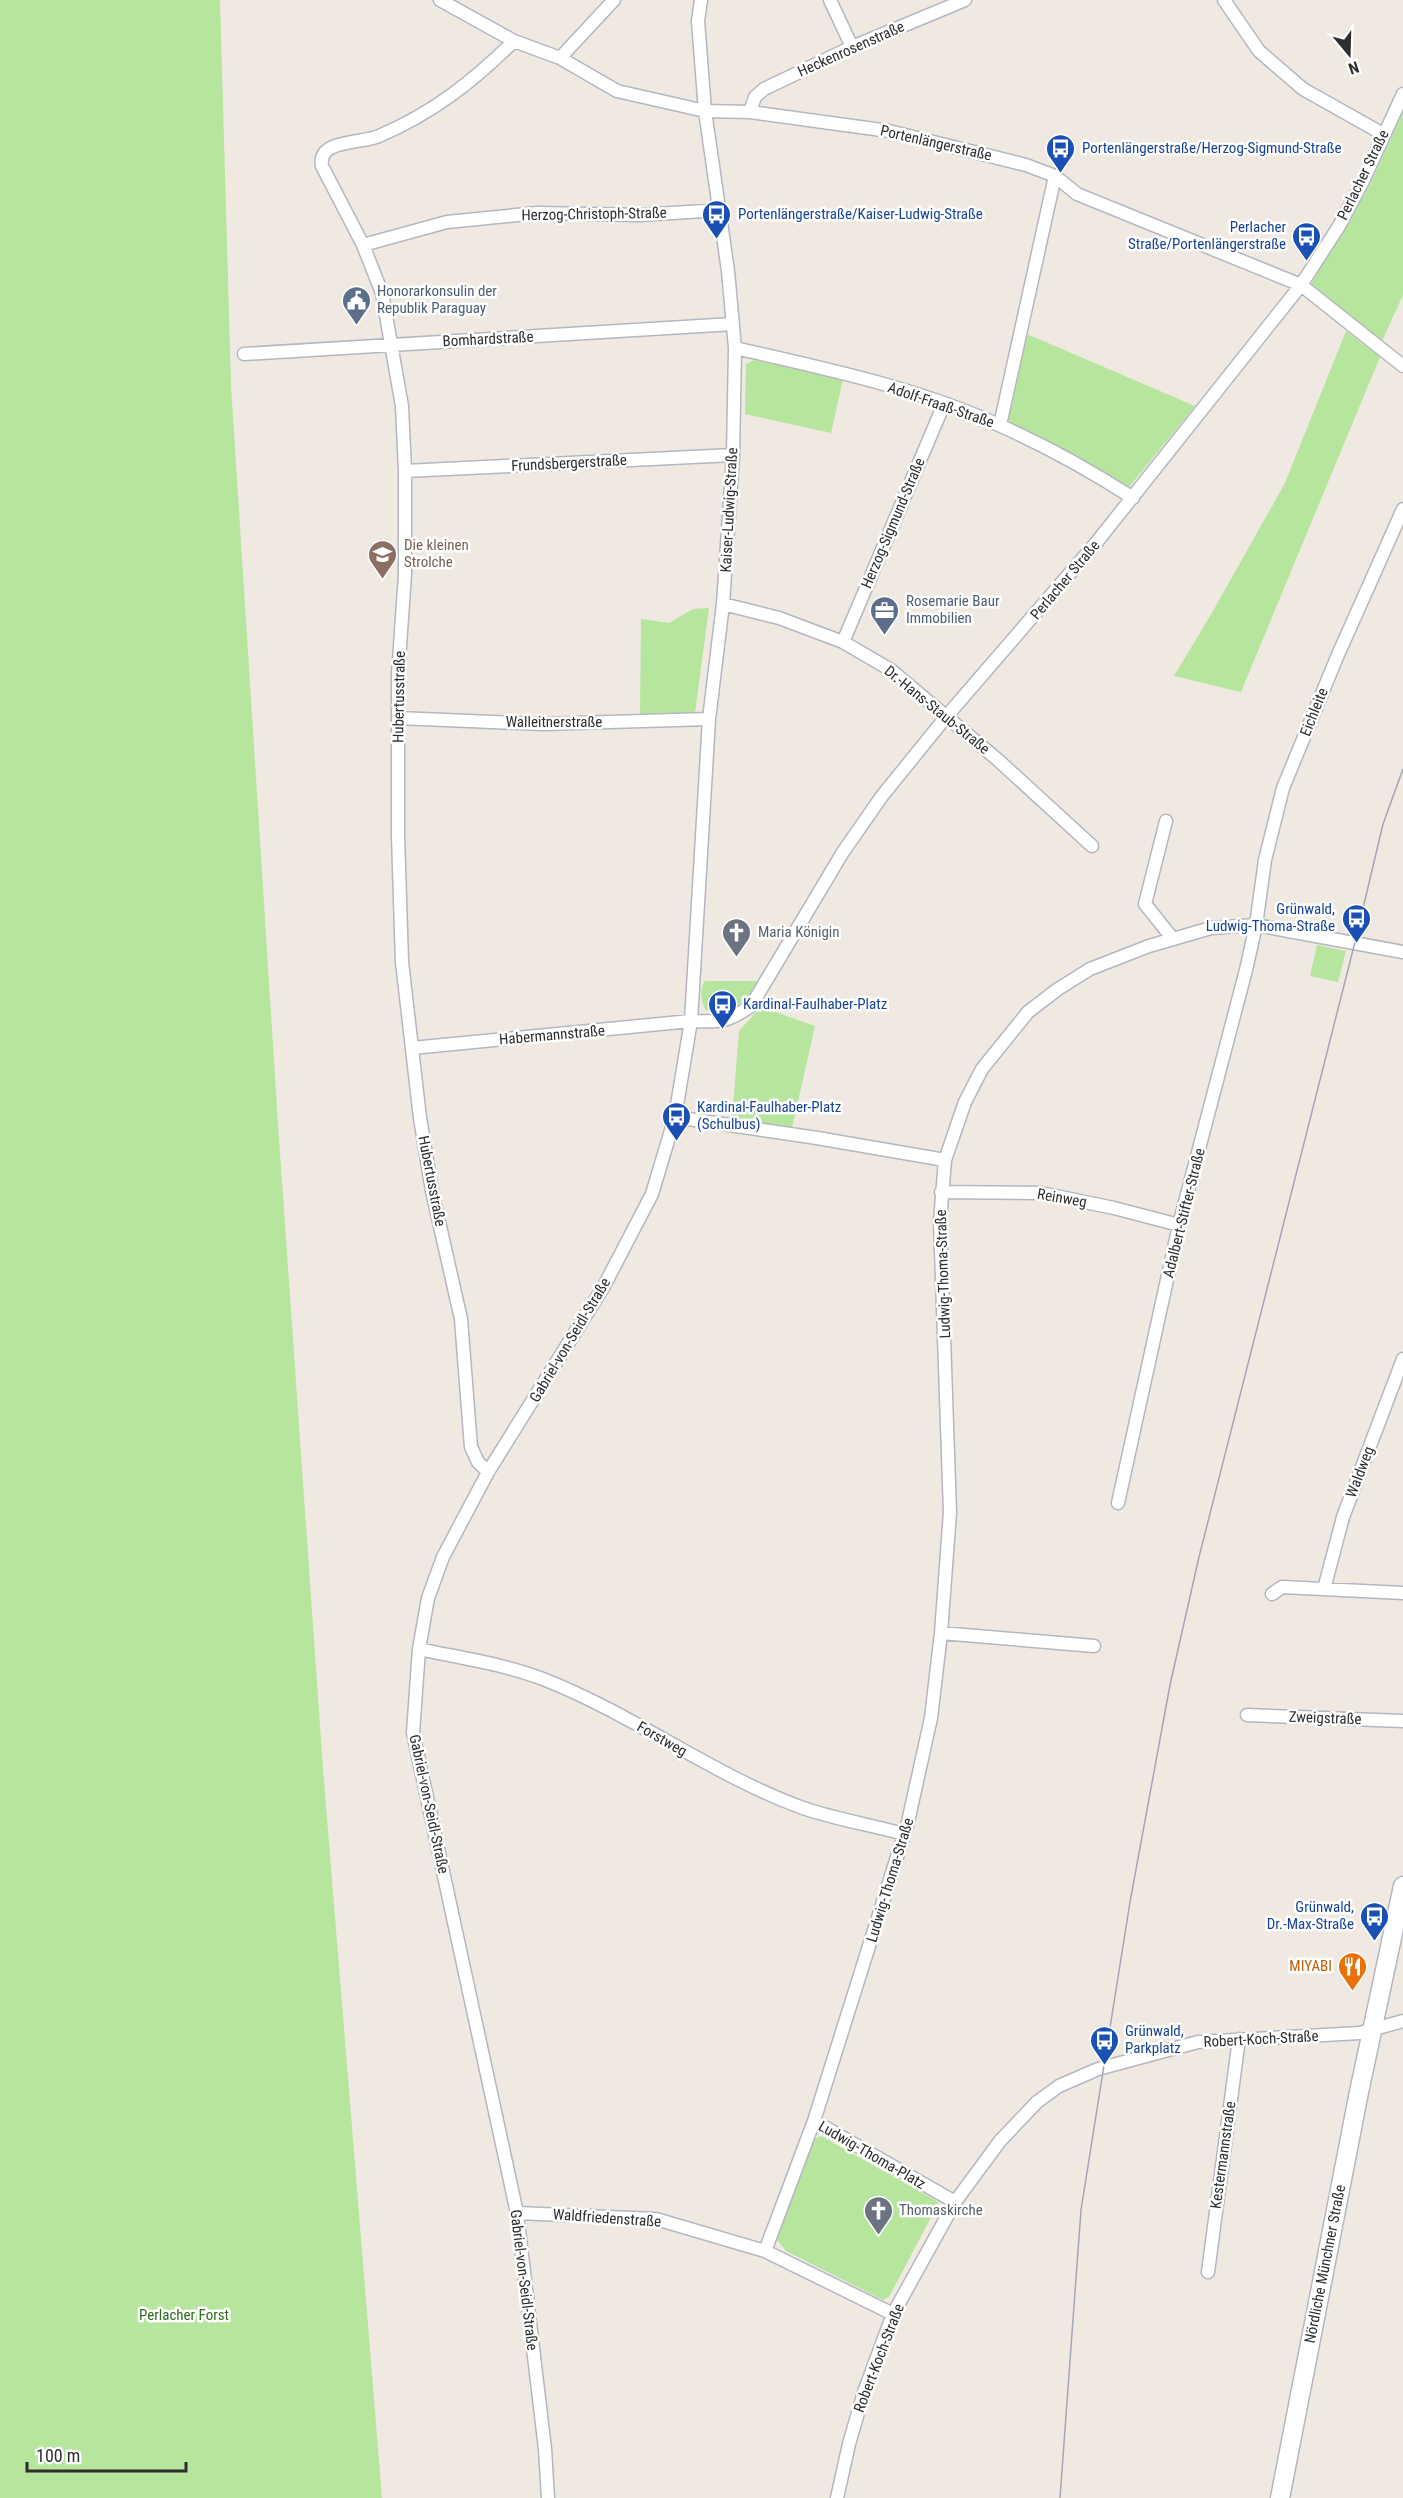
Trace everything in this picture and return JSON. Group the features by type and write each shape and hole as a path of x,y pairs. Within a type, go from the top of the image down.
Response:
{"main road":[{"name":"Nördliche Münchner Straße","path":"1280,2498 1371,2030 1403,1886"}],"street":[{"name":"Portenlängerstraße","path":"440,0 514,41 560,58 617,91 705,111 750,112 889,131 1026,165 1054,176 1077,194 1300,285 1403,366"},
{"path":"560,58 615,0"},
{"name":"Kaiser-Ludwig-Straße","path":"691,1021 709,719 723,604 733,455 735,348 720,210 705,111 698,21 701,0"},
{"path":"830,0 852,47"},
{"name":"Heckenrosenstraße","path":"750,112 755,97 764,89 852,47 964,0"},
{"path":"1224,0 1259,51 1304,89 1383,134"},
{"name":"Hubertusstraße","path":"488,1472 478,1462 471,1447 461,1319 432,1191 402,962 398,836 398,675 405,574 405,471 402,406 382,293 363,245 322,166 321,155 324,150 343,144 369,141 401,127 437,106 480,74 514,41"},
{"name":"Perlacher Straße","path":"691,1021 721,1022 732,1019 751,1005 843,852 882,796 946,717 1133,498 1300,285 1339,226 1363,181 1403,94"},
{"path":"1000,425 1054,176"},
{"name":"Herzog-Christoph-Straße","path":"363,245 447,222 537,213 640,215 720,210"},
{"name":"Bomhardstraße","path":"244,354 733,324"},
{"name":"Adolf-Fraaß-Straße","path":"735,348 842,373 944,404 1000,425 1093,473 1133,498"},
{"name":"Herzog-Sigmund-Straße","path":"843,642 944,404"},
{"name":"Frundsbergerstraße","path":"405,471 733,455"},
{"name":"Eichleite","path":"1257,925 1265,860 1283,788 1337,657 1403,509"},
{"name":"Dr.-Hans-Staub-Straße","path":"723,604 778,618 843,642 891,670 998,760 1092,846"},
{"name":"Walleitnerstraße","path":"398,718 543,724 709,719"},
{"path":"1167,821 1145,904 1173,939"},
{"name":"Ludwig-Thoma-Straße","path":"814,2121 904,1834 931,1718 941,1633 950,1512 940,1221 942,1192 945,1161 961,1112 982,1069 1028,1012 1058,988 1090,969 1211,928 1257,925 1403,952"},
{"name":"Adalbert-Stifter-Straße","path":"1118,1503 1179,1225 1257,925"},
{"name":"Habermannstraße","path":"412,1048 691,1021"},
{"name":"Gabriel-von-Seidl-Straße","path":"548,2498 545,2449 517,2213 413,1733 419,1649 428,1598 443,1557 488,1472 598,1296 652,1194 675,1118 691,1021"},
{"path":"675,1118 817,1138 945,1161"},
{"name":"Reinweg","path":"942,1192 1041,1193 1114,1208 1179,1225"},
{"name":"Waldweg","path":"1324,1589 1343,1516 1403,1359"},
{"path":"1272,1594 1282,1587 1403,1593"},
{"path":"941,1633 1094,1646"},
{"name":"Forstweg","path":"419,1649 482,1662 542,1678 620,1714 701,1761 803,1808 904,1834"},
{"name":"Zweigstraße","path":"1247,1714 1403,1721"},
{"name":"Robert-Koch-Straße","path":"837,2498 863,2396 893,2314 955,2202 982,2163 1020,2117 1059,2086 1098,2069 1158,2052 1198,2042 1356,2033 1403,2021"},
{"name":"Kestermannstraße","path":"1208,2272 1239,2039"},
{"name":"Ludwig-Thoma-Platz","path":"765,2251 814,2121 955,2202"},
{"name":"Waldfriedenstraße","path":"517,2213 656,2219 765,2251"},
{"path":"765,2251 893,2314"}],"green space":[{"name":"Perlacher Forst","path":"0,0 220,0 231,385 278,1124 323,1769 382,2498 0,2498"},
{"path":"1403,112 1403,295 1382,341 1310,286 1370,185"},
{"path":"1346,331 1380,357 1241,692 1174,676 1285,483"},
{"path":"1027,334 1195,406 1129,487 1008,422"},
{"path":"754,360 843,379 831,433 745,414 746,364"},
{"path":"709,608 695,713 640,716 641,619 669,623 693,609"},
{"path":"1317,945 1346,951 1338,982 1310,976"},
{"name":"Kardinal-Faulhaber-Platz","path":"705,981 758,981 760,985 741,1003 716,1014 706,1010 703,1003 701,992"},
{"path":"761,1007 815,1026 792,1128 732,1119 739,1031"},
{"path":"821,2136 937,2201 938,2204 889,2297 883,2300 786,2251 777,2240 776,2234 812,2140"}],"tram line":[{"path":"1060,2498 1081,2210 1130,1902 1170,1685 1199,1557 1383,824 1403,769"}],"place":[{"name":"Portenlängerstraße/Herzog-Sigmund-Straße","path":"1061,174"},
{"name":"Portenlängerstraße/Kaiser-Ludwig-Straße","path":"717,240"},
{"name":"Perlacher Straße/Portenlängerstraße","path":"1307,262"},
{"name":"Honorarkonsulin der Republik Paraguay","path":"356,326"},
{"name":"Die kleinen Strolche","path":"383,580"},
{"name":"Rosemarie Baur Immobilien","path":"885,636"},
{"name":"Grünwald, Ludwig-Thoma-Straße","path":"1356,944"},
{"name":"Maria Königin","path":"737,958"},
{"name":"Kardinal-Faulhaber-Platz","path":"722,1030"},
{"name":"Kardinal-Faulhaber-Platz (Schulbus)","path":"676,1142"},
{"name":"Grünwald, Dr.-Max-Straße","path":"1375,1942"},
{"name":"MIYABI","path":"1353,1992"},
{"name":"Grünwald, Parkplatz","path":"1104,2066"},
{"name":"Thomaskirche","path":"878,2236"}]}
